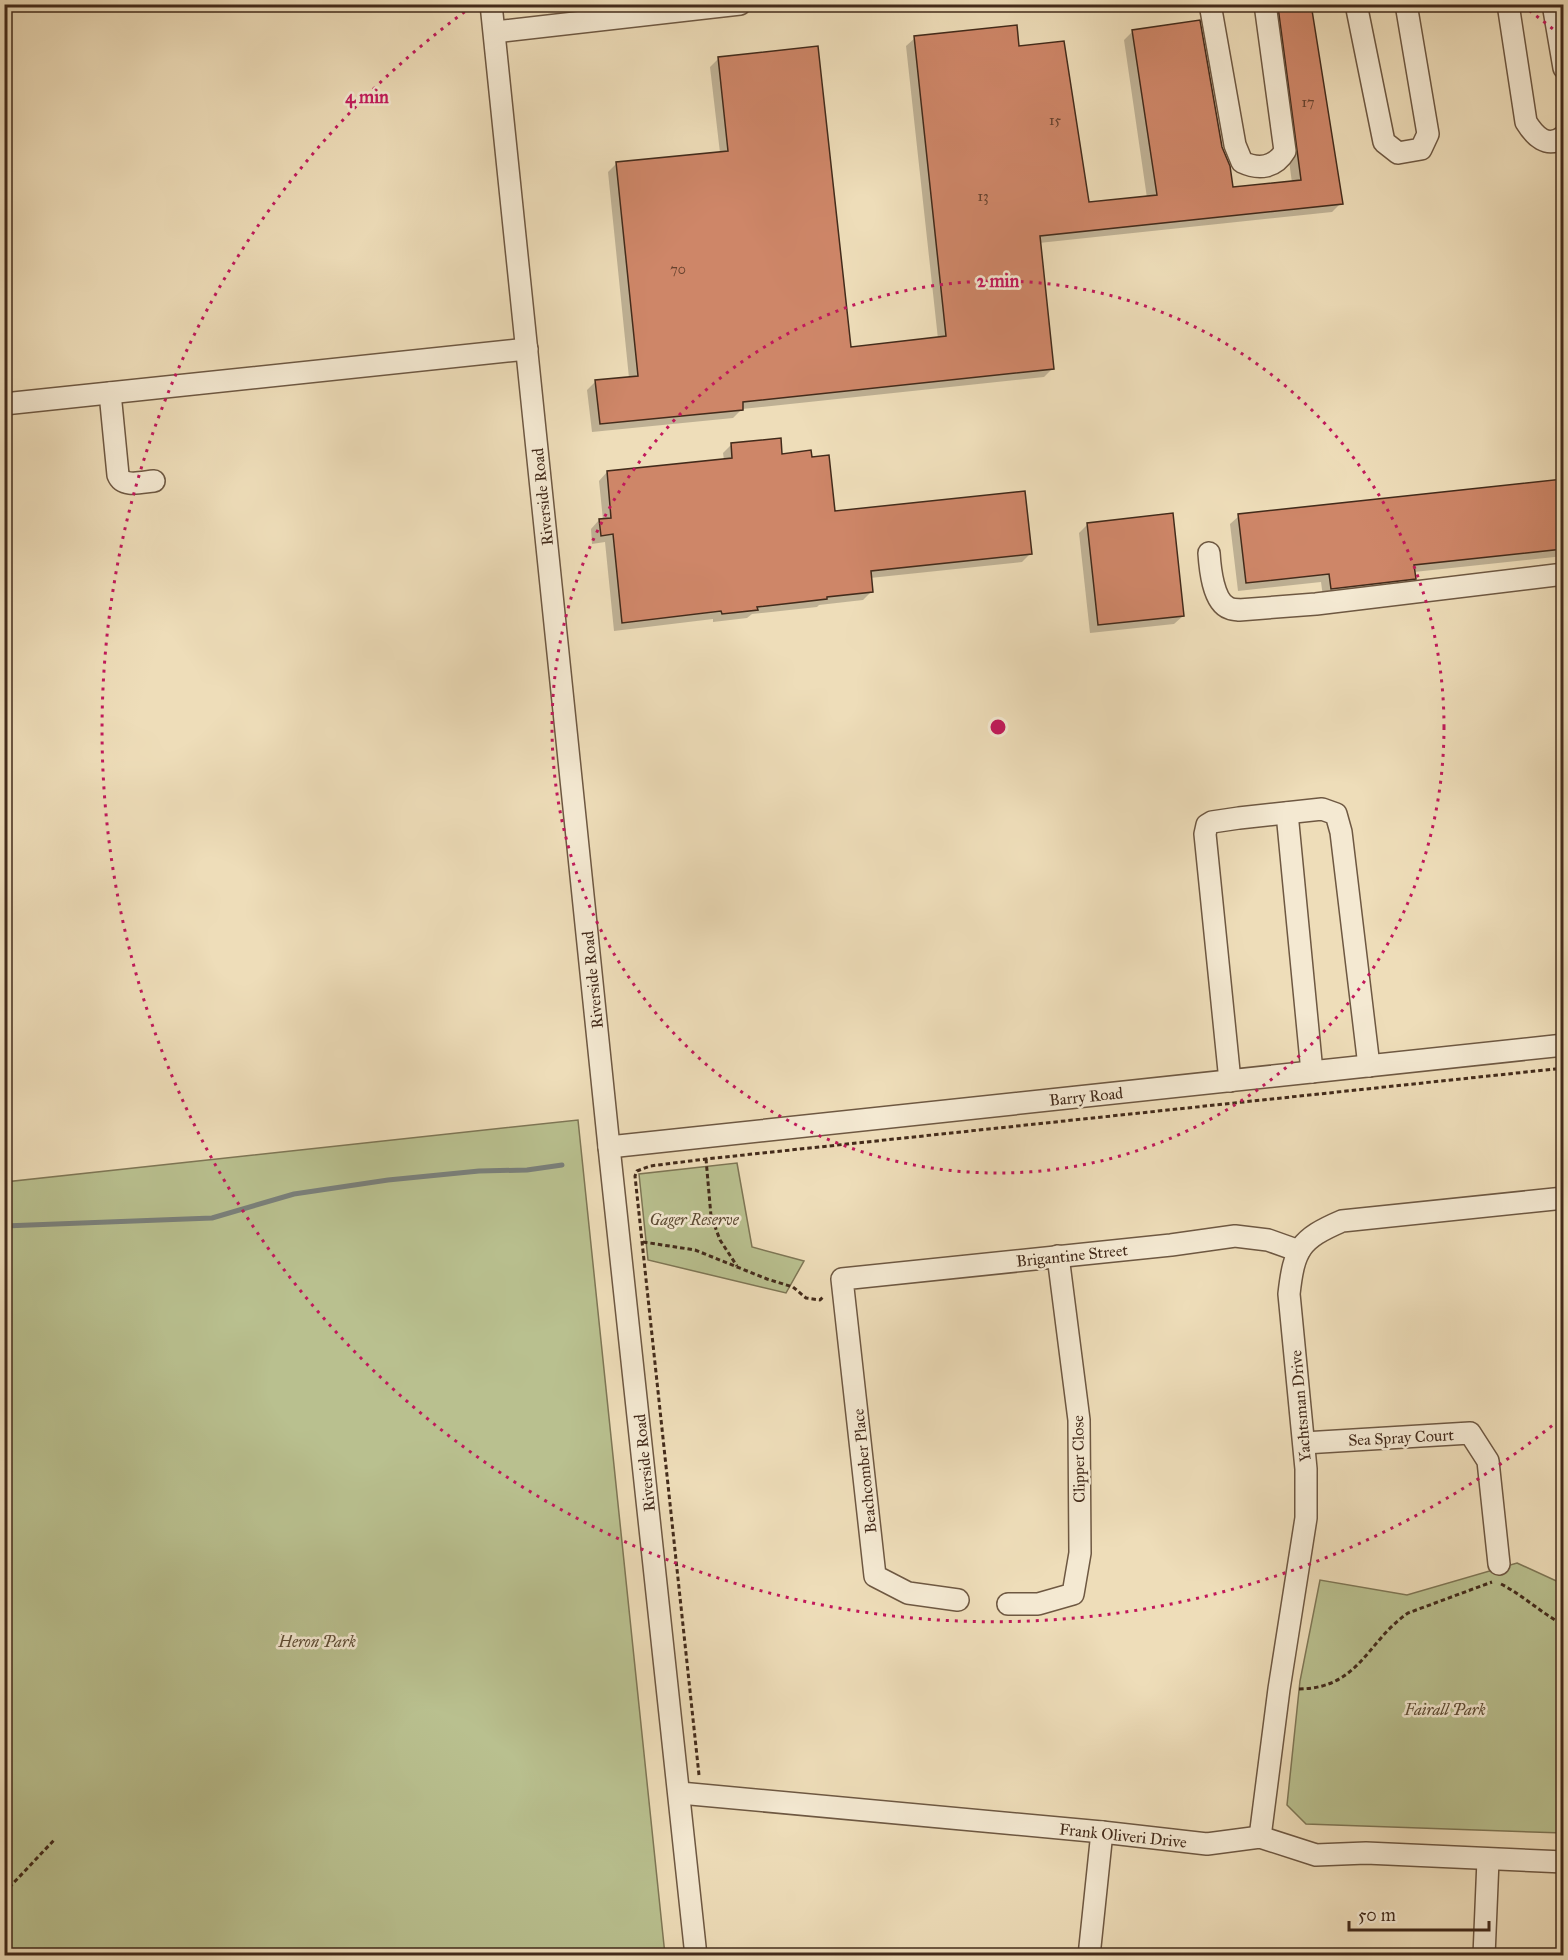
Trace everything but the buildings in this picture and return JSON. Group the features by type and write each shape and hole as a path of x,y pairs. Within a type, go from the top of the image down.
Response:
{"street":[{"name":"Riverside Road","path":"491,4 609,1147 691,1794 696,1956"},
{"path":"495,32 740,4"},
{"path":"1210,4 1235,145 1242,162 1253,167 1271,165 1280,160 1286,151 1265,4"},
{"path":"1356,4 1384,142 1398,153 1421,149 1428,134 1406,4"},
{"path":"1508,4 1526,122 1535,137 1544,141 1559,139 1563,136"},
{"path":"1553,4 1563,68"},
{"path":"4,404 526,349"},
{"path":"110,393 120,480 124,483 154,481"},
{"path":"1209,553 1210,570 1221,603 1228,608 1239,610 1316,604 1563,574"},
{"path":"1230,1081 1204,834 1206,825 1212,822 1322,809 1336,814 1342,844 1369,1066"},
{"path":"1287,813 1312,1072"},
{"name":"Barry Road","path":"609,1147 1563,1045"},
{"path":"1299,1251 1317,1232 1342,1221 1563,1198"},
{"name":"Brigantine Street","path":"842,1279 1171,1245 1235,1236 1268,1240 1299,1251"},
{"name":"Yachtsman Drive","path":"1260,1837 1279,1689 1306,1518 1304,1443 1289,1294 1292,1271 1299,1251"},
{"name":"Clipper Close","path":"1008,1604 1038,1604 1073,1594 1080,1553 1079,1420 1058,1256"},
{"name":"Beachcomber Place","path":"842,1279 875,1576 908,1593 958,1599"},
{"name":"Sea Spray Court","path":"1304,1443 1470,1433 1488,1461 1500,1564"},
{"name":"Frank Oliveri Drive","path":"691,1794 1102,1832 1207,1844 1260,1837 1316,1855 1366,1853 1563,1862"},
{"path":"1089,1956 1102,1832"},
{"path":"1484,1956 1488,1860"}],"path":[{"path":"691,1794 643,1242 635,1176 637,1171 650,1166 706,1159 1563,1068"},
{"path":"706,1159 711,1216 720,1240 738,1268"},
{"path":"643,1242 695,1250 793,1287 806,1298 820,1300 842,1279"},
{"path":"1279,1689 1313,1689 1338,1680 1351,1672 1397,1621 1408,1613 1491,1582 1502,1584 1523,1596 1543,1614 1563,1625"},
{"path":"4,1893 55,1839"}],"green space":[{"name":"Heron Park","path":"578,1120 665,1955 5,1955 5,1182"},
{"name":"Gager Reserve","path":"737,1163 752,1247 804,1261 786,1293 648,1260 639,1174"},
{"name":"Fairall Park","path":"1517,1563 1563,1584 1563,1833 1306,1824 1287,1805 1300,1681 1320,1580 1407,1595"}],"waterway":[{"path":"4,1226 212,1218 294,1194 388,1180 479,1171 527,1170 562,1165"}]}
